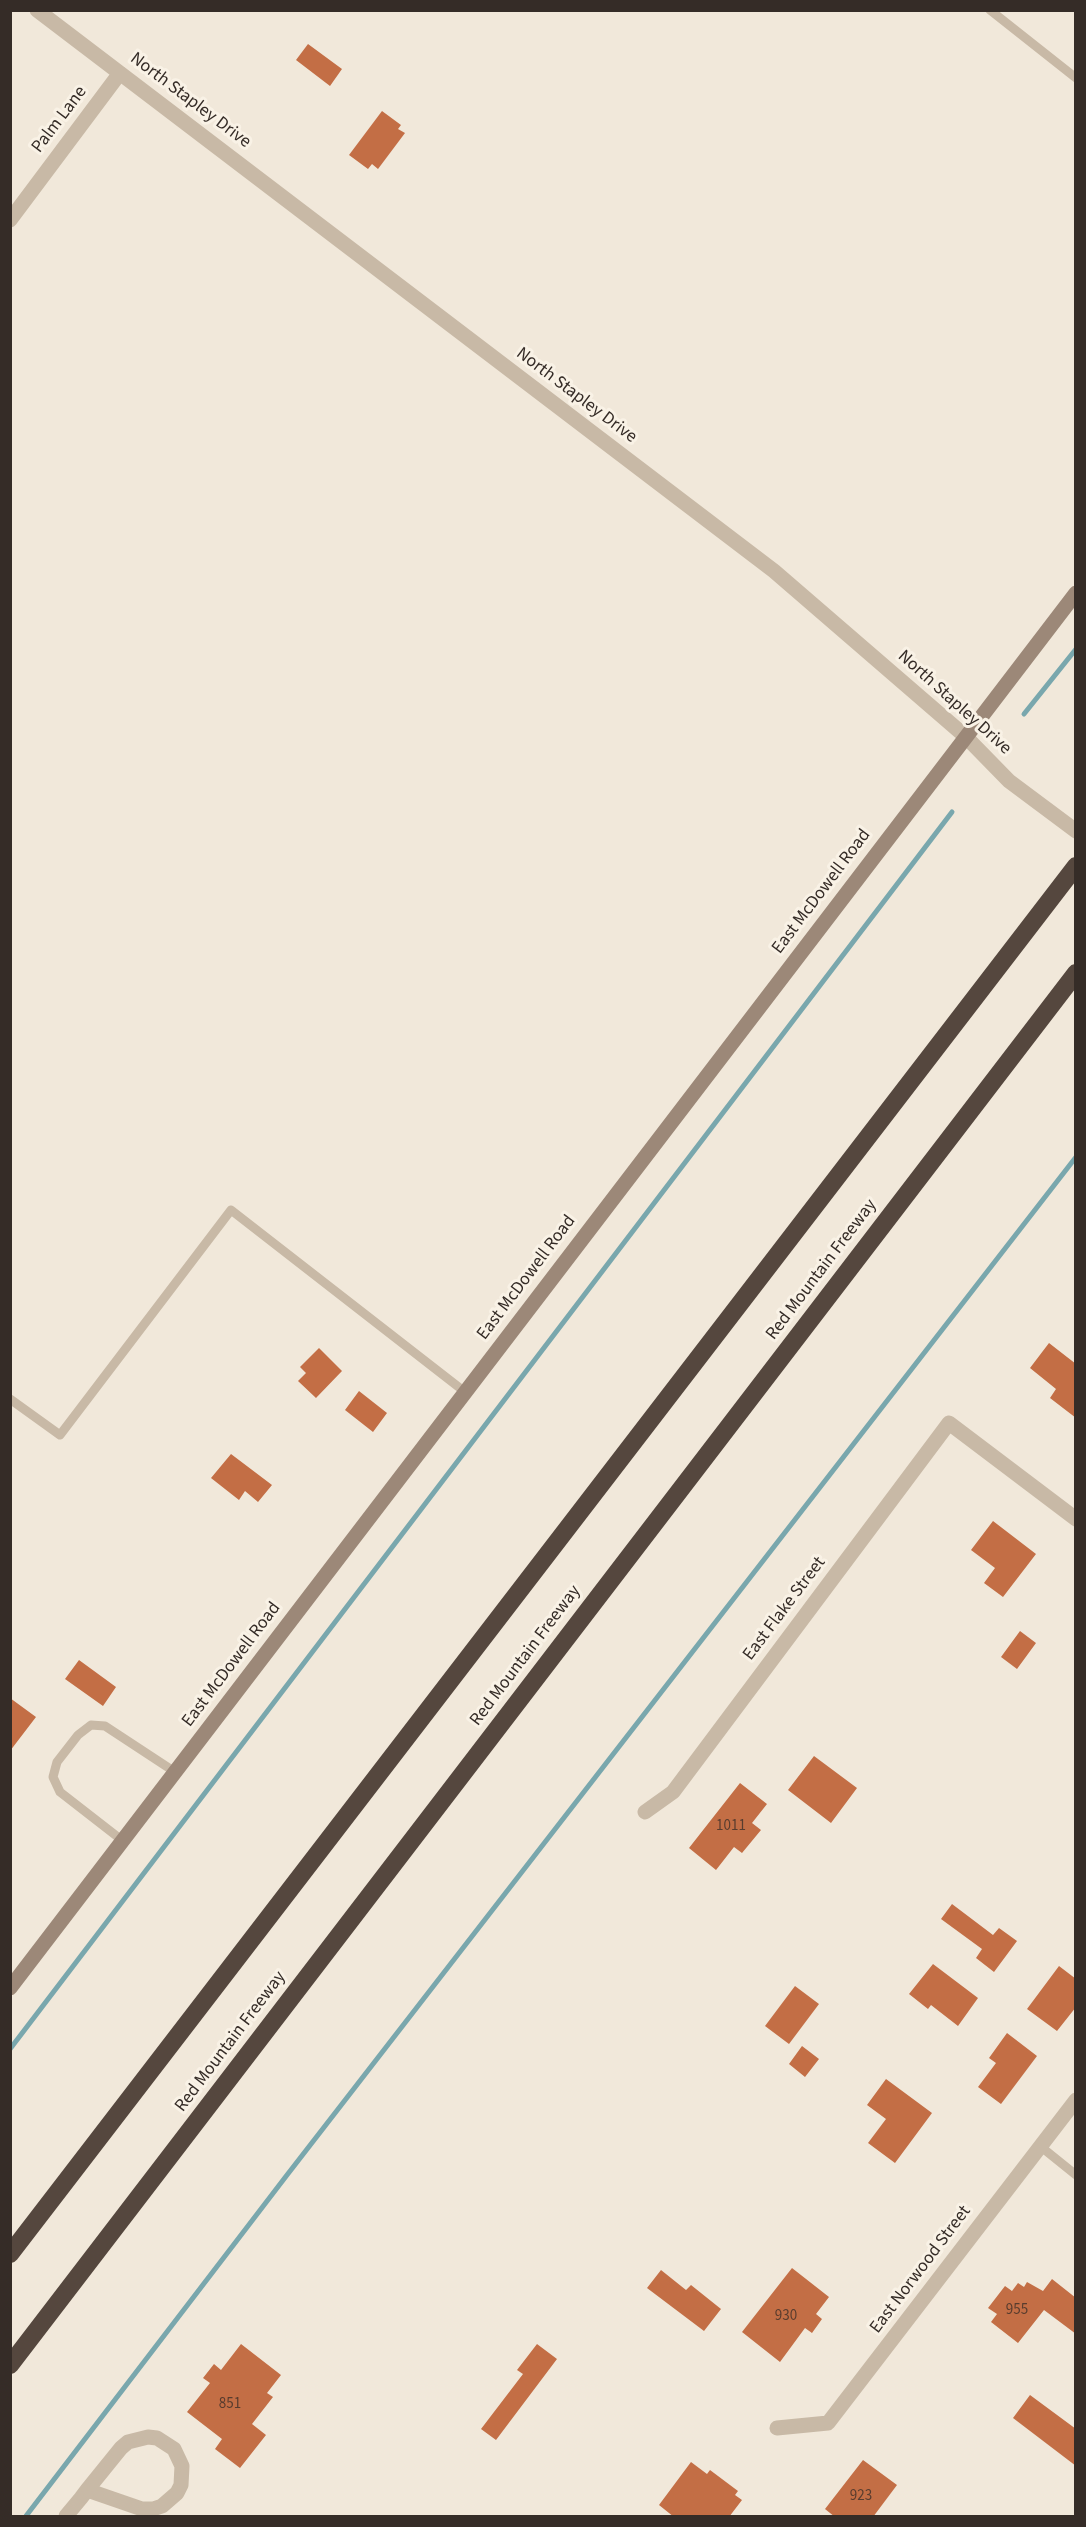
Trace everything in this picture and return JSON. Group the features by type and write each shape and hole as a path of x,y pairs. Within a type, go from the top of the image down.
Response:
{"highway":[{"path":"10,2254 1076,866"},
{"name":"Red Mountain Freeway","path":"10,2365 1076,973"}],"street":[{"name":"North Stapley Drive","path":"37,10 774,571 965,736 1009,781 1076,831"},
{"name":"Palm Lane","path":"10,220 120,73"},
{"name":"East McDowell Road","path":"10,1988 1076,593"},
{"name":"East Flake Street","path":"645,1812 672,1792 949,1423 1076,1519"},
{"name":"East Norwood Street","path":"777,2428 828,2423 1076,2100"},
{"path":"66,2517 87,2490 121,2448 138,2438 148,2437 166,2442 174,2449 182,2466 183,2476 177,2493 162,2506 153,2509 142,2509 87,2490"}],"lane":[{"path":"990,10 1076,78"},
{"path":"10,1399 60,1435 231,1210 465,1392"},
{"path":"123,1841 60,1792 53,1777 57,1762 78,1735 91,1725 105,1726 175,1772"},
{"path":"1040,2146 1076,2175"}],"building":[{"path":"308,44 342,69 330,86 296,60"},
{"path":"382,111 401,125 398,129 405,133 378,169 372,164 368,169 349,155"},
{"path":"1049,1343 1076,1364 1076,1418 1050,1398 1056,1389 1030,1368"},
{"path":"319,1348 342,1371 316,1398 298,1381 306,1373 300,1367"},
{"path":"359,1391 387,1413 373,1432 345,1410"},
{"path":"231,1454 272,1485 258,1502 245,1491 239,1500 211,1478"},
{"path":"993,1521 1036,1554 1003,1597 984,1583 995,1568 971,1550"},
{"path":"1020,1631 1036,1643 1017,1669 1001,1657"},
{"path":"79,1660 116,1687 103,1706 65,1679"},
{"path":"10,1698 36,1717 10,1751"},
{"path":"814,1756 857,1788 831,1823 788,1790"},
{"path":"740,1783 767,1804 752,1823 761,1830 742,1853 734,1847 716,1870 689,1848"},
{"path":"952,1904 993,1935 999,1928 1017,1941 994,1972 976,1958 982,1949 941,1919"},
{"path":"933,1964 978,1998 958,2026 931,2005 928,2009 909,1994"},
{"path":"1059,1966 1076,1979 1076,2007 1057,2031 1027,2009"},
{"path":"795,1986 819,2004 789,2044 765,2026"},
{"path":"1007,2033 1037,2056 1001,2104 978,2087 996,2063 989,2058"},
{"path":"802,2046 819,2059 805,2077 789,2064"},
{"path":"886,2079 932,2113 895,2163 868,2143 886,2119 867,2105"},
{"path":"792,2268 829,2297 816,2314 822,2319 812,2333 805,2328 780,2362 742,2332"},
{"path":"661,2270 686,2290 691,2285 721,2309 704,2331 647,2288"},
{"path":"1052,2279 1076,2298 1076,2334 1044,2310 1018,2343 991,2322 997,2314 988,2308 1005,2286 1012,2291 1018,2283 1024,2287 1027,2282 1043,2291"},
{"path":"241,2344 281,2375 267,2393 273,2397 252,2424 266,2435 240,2468 215,2449 222,2439 187,2412 210,2383 203,2378 214,2364 221,2370"},
{"path":"537,2344 557,2359 496,2440 481,2429 523,2374 517,2370"},
{"path":"1030,2395 1076,2429 1076,2466 1013,2418"},
{"path":"863,2460 897,2485 873,2517 835,2517 825,2509"},
{"path":"691,2462 707,2474 710,2470 738,2491 735,2495 742,2500 729,2517 674,2517 659,2505"}],"waterway":[{"path":"1024,714 1076,649"},
{"path":"10,2049 952,812"},
{"path":"26,2516 287,2175 1076,1157"}]}
